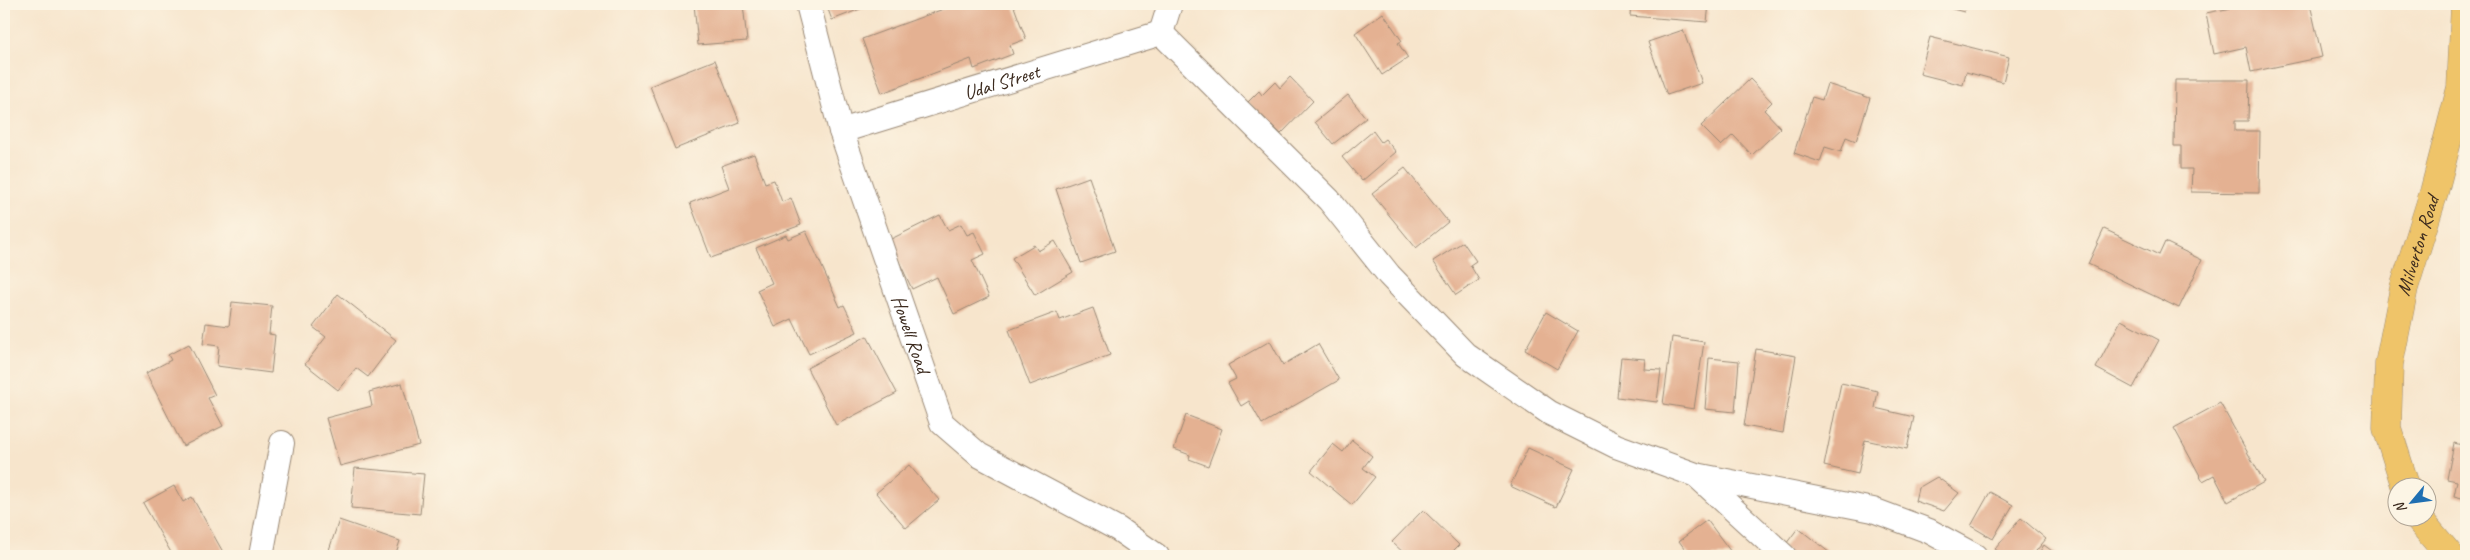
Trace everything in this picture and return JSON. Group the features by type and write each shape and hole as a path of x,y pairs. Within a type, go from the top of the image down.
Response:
{"main road":[{"name":"Milverton Road","path":"2403,478 2387,428 2389,364 2404,288 2434,192 2461,88 2465,4"},
{"path":"2426,528 2450,556"}],"street":[{"name":"Howell Road","path":"808,4 841,131 942,423 979,455 1118,529 1157,556"},
{"path":"1170,4 1162,33 1329,200 1389,275 1466,355 1550,413 1616,446 1696,475 1873,510 1929,531 1975,556"},
{"name":"Udal Street","path":"841,131 1162,33"},
{"path":"261,556 282,442"},
{"path":"1696,475 1784,556"}],"building":[{"path":"694,4 743,4 747,41 698,45"},
{"path":"826,4 873,4 832,20"},
{"path":"957,4 1013,4 1026,39 1010,45 1013,54 974,69 971,59 882,93 862,39"},
{"path":"1631,4 1709,4 1707,22 1630,16"},
{"path":"1934,4 1966,4 1964,12"},
{"path":"2252,4 2310,4 2322,57 2251,72 2246,47 2214,54 2206,13"},
{"path":"1383,13 1402,41 1398,43 1408,58 1382,75 1355,33"},
{"path":"1683,30 1702,83 1667,95 1648,42"},
{"path":"1930,37 2009,57 2003,82 1966,72 1963,85 1920,74"},
{"path":"715,60 740,123 675,149 650,86"},
{"path":"1290,77 1313,101 1281,134 1248,102 1259,91 1262,95 1275,82 1280,88"},
{"path":"1750,79 1772,102 1764,110 1781,128 1752,155 1733,135 1721,146 1701,126"},
{"path":"2175,80 2249,80 2248,121 2235,121 2235,131 2260,131 2259,193 2191,192 2192,169 2181,169 2181,146 2174,146"},
{"path":"1827,84 1870,98 1856,141 1846,137 1841,152 1825,147 1820,162 1794,153 1812,97 1822,100"},
{"path":"1348,95 1366,118 1333,144 1315,122"},
{"path":"1373,131 1381,142 1385,139 1396,152 1362,181 1342,157"},
{"path":"754,154 765,183 774,180 782,202 791,198 801,225 711,258 690,203 729,188 721,166"},
{"path":"1405,168 1448,222 1416,248 1372,194"},
{"path":"1089,177 1115,251 1081,263 1056,189"},
{"path":"940,215 948,230 961,224 967,235 974,232 985,254 972,260 989,297 954,314 937,277 912,289 889,240"},
{"path":"2104,229 2159,255 2165,242 2202,260 2179,308 2088,264"},
{"path":"806,231 840,307 844,305 857,332 809,354 792,319 775,327 757,290 772,283 756,248 786,235 788,239"},
{"path":"1055,241 1073,272 1035,295 1012,258 1034,245 1038,251"},
{"path":"1463,242 1476,261 1470,265 1479,280 1456,295 1433,261"},
{"path":"338,294 396,340 368,377 356,368 338,390 305,364 326,337 313,327"},
{"path":"232,302 272,306 269,334 275,335 271,373 217,366 219,346 203,344 206,323 229,326"},
{"path":"1093,308 1110,355 1030,385 1009,330 1057,312 1060,320"},
{"path":"1546,312 1578,331 1557,369 1525,350"},
{"path":"2121,320 2159,340 2133,388 2096,368"},
{"path":"867,336 897,393 836,425 807,368"},
{"path":"1672,337 1704,342 1694,409 1663,404"},
{"path":"1270,341 1283,365 1318,344 1339,380 1262,424 1249,401 1241,406 1228,383 1236,379 1228,365"},
{"path":"189,344 215,395 208,398 223,426 183,446 146,373 171,360 168,355"},
{"path":"1756,349 1796,356 1783,433 1744,426"},
{"path":"1621,357 1645,359 1644,369 1661,370 1657,402 1617,397"},
{"path":"1709,358 1739,361 1735,412 1705,409"},
{"path":"402,383 419,445 340,466 326,418 372,406 369,392"},
{"path":"1841,383 1878,391 1875,408 1914,417 1907,449 1865,440 1858,474 1824,466"},
{"path":"2220,403 2264,482 2228,502 2214,475 2203,481 2174,428"},
{"path":"1186,415 1222,429 1208,466 1189,459 1190,455 1174,449"},
{"path":"1352,440 1372,456 1363,468 1375,477 1352,505 1311,471 1333,444 1343,452"},
{"path":"2454,443 2466,446 2466,499 2454,496 2457,481 2447,479"},
{"path":"1528,448 1574,469 1556,507 1510,486"},
{"path":"909,465 939,500 906,528 876,493"},
{"path":"355,468 424,474 420,514 351,508"},
{"path":"1937,477 1959,493 1944,511 1915,501 1918,488"},
{"path":"174,486 183,502 192,497 223,552 216,556 173,556 143,503"},
{"path":"1990,492 2013,505 1993,539 1971,526"},
{"path":"1423,510 1459,545 1448,556 1407,556 1392,542"},
{"path":"2021,518 2046,539 2032,556 2005,556 1995,549"},
{"path":"339,520 400,541 395,556 327,556"},
{"path":"1707,520 1734,556 1690,556 1679,541"},
{"path":"1798,528 1830,553 1828,556 1793,556 1783,548"},
{"path":"2044,545 2052,551 2061,556 2037,556"}]}
